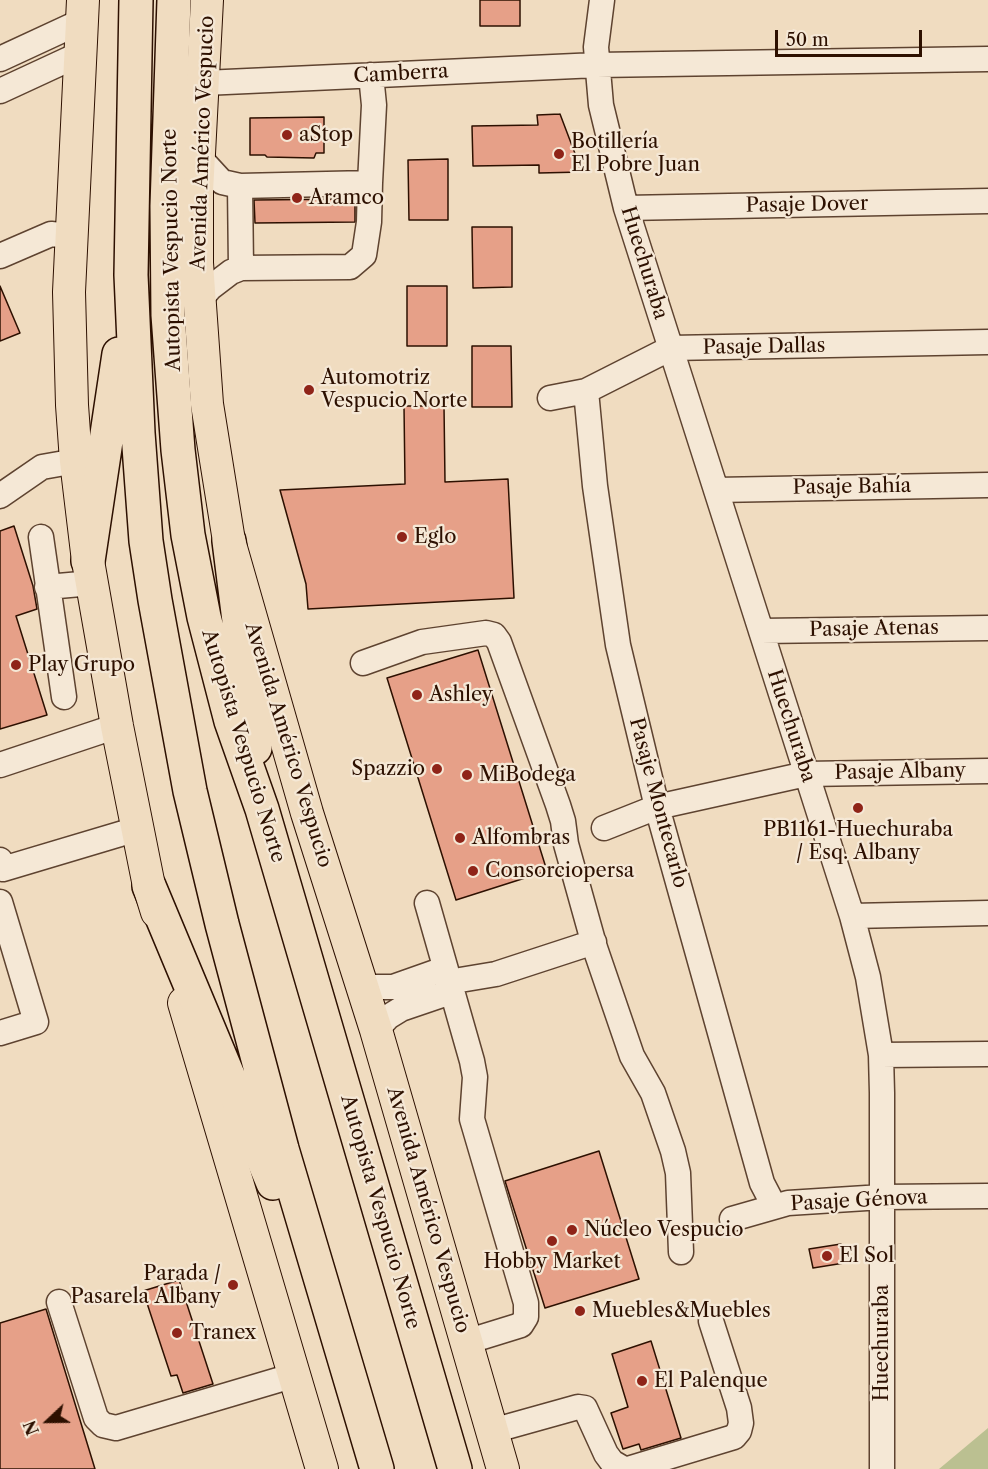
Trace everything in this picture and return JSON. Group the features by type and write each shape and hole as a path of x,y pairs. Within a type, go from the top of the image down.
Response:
{"highway":[{"name":"Autopista Vespucio Norte","path":"136,0 131,275 138,433 147,540 155,600 190,791 222,924 279,1138 376,1469"},
{"name":"Autopista Vespucio Norte","path":"174,0 167,206 168,315 188,535 217,671 231,721 262,809 455,1469"},
{"path":"90,572 131,275"},
{"path":"228,541 262,809"},
{"path":"148,886 331,1320"}],"main road":[{"name":"Avenida Américo Vespucio","path":"207,0 197,216 199,301 207,404 228,541 304,802 376,1030 503,1469"},
{"path":"82,11 71,236 70,349 76,461 90,572 148,886 227,1143 322,1469"}],"street":[{"name":"Huechuraba","path":"602,0 597,37 601,105 626,208 852,916 868,977 881,1055 882,1469"},
{"path":"0,59 82,11"},
{"path":"0,91 80,54"},
{"name":"Camberra","path":"204,83 597,65 988,59"},
{"path":"199,301 210,288 231,272 241,268 350,267 364,255 374,105 371,75"},
{"path":"200,156 222,182 240,186 370,183"},
{"path":"240,186 241,268"},
{"name":"Pasaje Dover","path":"626,208 988,201"},
{"path":"0,256 51,234 71,236"},
{"name":"Pasaje Dallas","path":"550,398 586,391 671,348 988,342"},
{"name":"Pasaje Montecarlo","path":"586,391 595,486 618,645 657,807 762,1182 774,1206"},
{"path":"0,496 42,467 76,461"},
{"name":"Pasaje Bahía","path":"716,490 988,485"},
{"path":"41,537 64,697"},
{"path":"47,587 90,572"},
{"name":"Pasaje Atenas","path":"761,631 988,628"},
{"path":"363,663 422,642 486,633 494,635 500,642 558,805 566,844 594,942 632,1056 653,1093 673,1151 678,1173 681,1252"},
{"path":"0,765 117,726"},
{"name":"Pasaje Albany","path":"604,828 657,807 806,774 988,771"},
{"path":"0,860 3,869 137,829"},
{"path":"0,902 36,1022 0,1033"},
{"path":"427,903 472,1061 475,1077 472,1119 526,1303 526,1317 521,1325 466,1342"},
{"path":"852,916 988,913"},
{"path":"363,987 393,987 496,974 594,942"},
{"path":"376,1030 388,1017 448,981"},
{"path":"881,1055 988,1054"},
{"name":"Pasaje Génova","path":"732,1219 788,1203 882,1197 988,1196"},
{"path":"59,1302 96,1418 103,1425 116,1428 295,1375"},
{"path":"492,1431 578,1407 585,1408 606,1455 612,1462 626,1469 734,1437 741,1423 739,1408 711,1321"}],"green space":[{"path":"988,1428 988,1469 939,1469"}],"building":[{"path":"480,0 520,0 520,26 480,26"},
{"path":"560,114 582,172 539,173 539,165 473,166 472,126 538,125 537,115"},
{"name":"aStop","path":"324,117 324,153 316,153 314,158 250,155 250,118"},
{"path":"448,159 448,220 409,220 408,160"},
{"path":"355,199 355,222 255,223 254,200"},
{"path":"472,227 512,227 512,287 473,288"},
{"path":"0,286 20,333 0,341"},
{"path":"407,286 447,286 447,346 407,346"},
{"path":"472,346 511,346 512,407 472,407"},
{"name":"Eglo","path":"404,406 444,406 445,482 508,479 514,598 308,609 306,584 280,490 405,484"},
{"name":"Play Grupo","path":"14,526 33,586 37,609 16,616 47,715 0,729 0,531"},
{"name":"MiBodega","path":"478,650 547,871 456,900 387,678"},
{"name":"Núcleo Vespucio","path":"599,1151 639,1279 545,1308 505,1181"},
{"name":"El Sol","path":"841,1244 844,1263 813,1268 809,1249"},
{"name":"Tranex","path":"179,1280 213,1384 183,1393 177,1375 171,1376 143,1291"},
{"path":"46,1309 95,1469 0,1469 0,1323"},
{"name":"El Palenque","path":"651,1341 681,1438 641,1450 639,1444 623,1449 611,1413 628,1407 612,1354"}],"place":[{"name":"aStop","path":"287,135"},
{"name":"Botillería El Pobre Juan","path":"559,154"},
{"name":"Aramco","path":"297,198"},
{"name":"Automotriz Vespucio Norte","path":"309,390"},
{"name":"Eglo","path":"402,537"},
{"name":"Play Grupo","path":"16,665"},
{"name":"Ashley","path":"417,695"},
{"name":"Spazzio","path":"437,769"},
{"name":"MiBodega","path":"467,775"},
{"name":"PB1161-Huechuraba / Esq. Albany","path":"858,808"},
{"name":"Alfombras","path":"460,838"},
{"name":"Consorciopersa","path":"473,871"},
{"name":"Núcleo Vespucio","path":"572,1230"},
{"name":"Hobby Market","path":"552,1241"},
{"name":"El Sol","path":"827,1256"},
{"name":"Parada / Pasarela Albany","path":"233,1285"},
{"name":"Muebles&Muebles","path":"580,1311"},
{"name":"Tranex","path":"177,1333"},
{"name":"El Palenque","path":"642,1381"}]}
